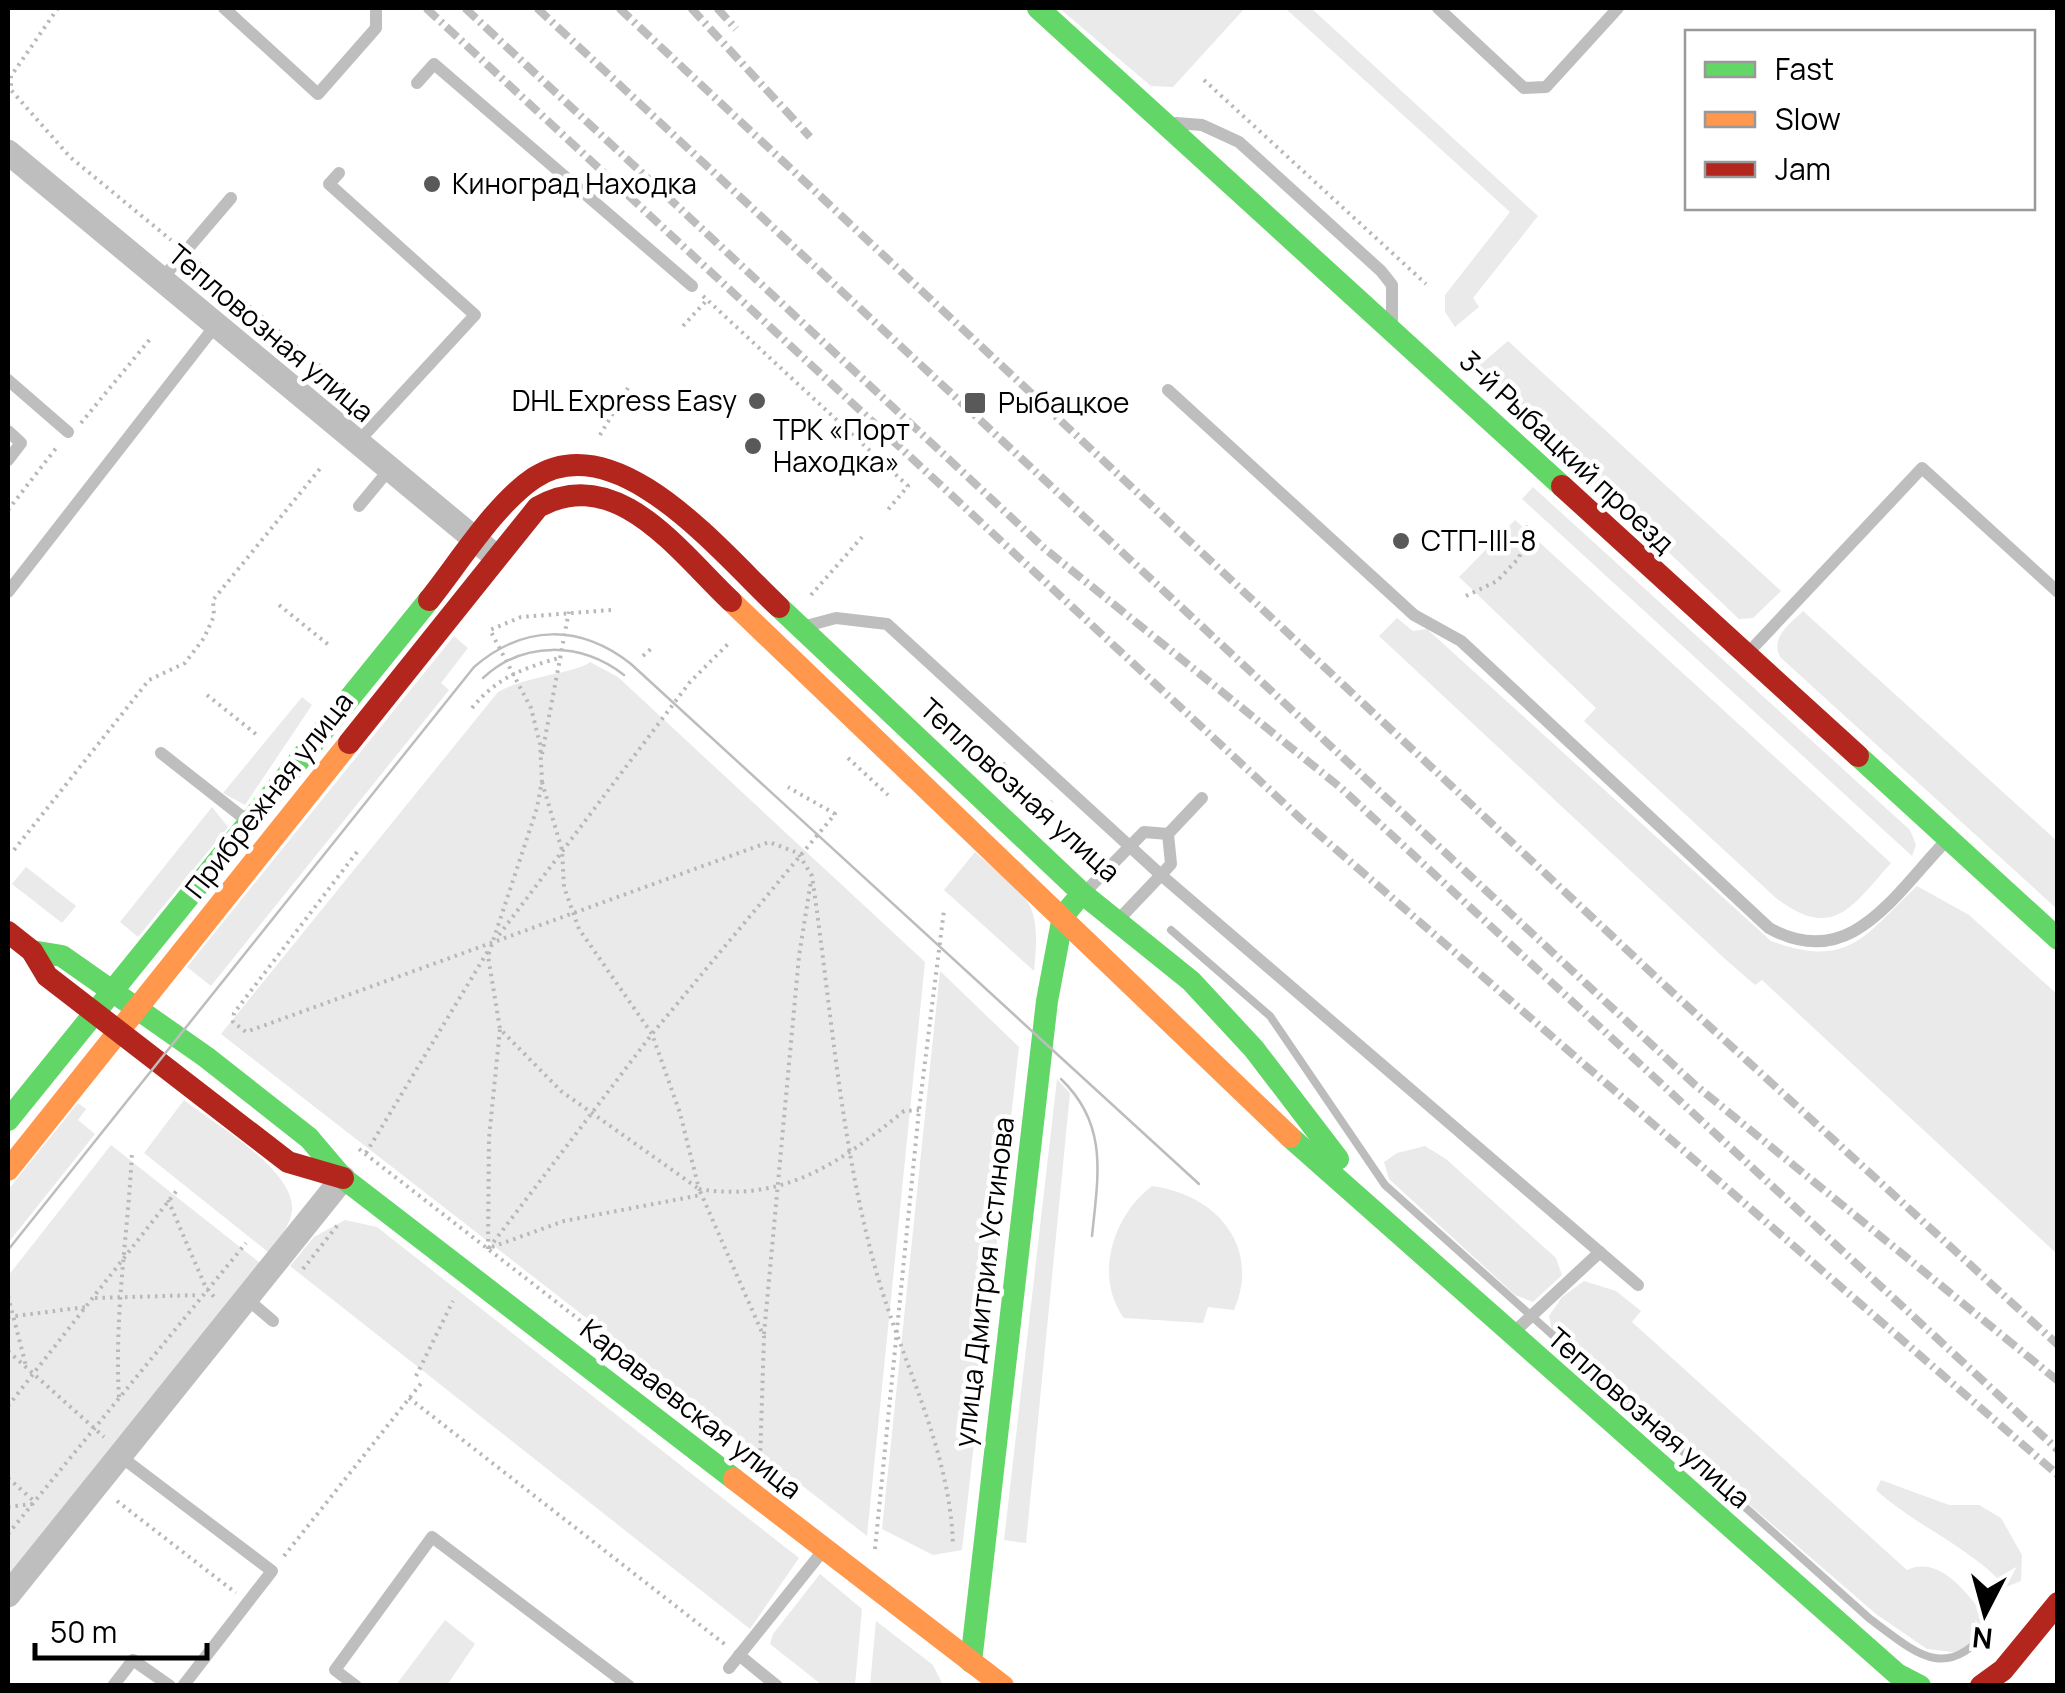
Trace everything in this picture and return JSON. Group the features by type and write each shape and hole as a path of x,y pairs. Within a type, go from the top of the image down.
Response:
{"street":[{"name":"3-й Рыбацкий проезд","path":"1038,8 2058,939"},
{"name":"Тепловозная улица","path":"8,152 497,558"},
{"name":"Тепловозная улица","path":"596,465 620,470 666,501 1083,894 1120,918 1220,1008 1326,1142 1364,1204"},
{"name":"Прибрежная улица","path":"8,1120 530,479 551,468 596,465"},
{"name":"Прибрежная улица","path":"8,1170 497,558 547,501 576,490 598,492"},
{"name":"Тепловозная улица","path":"598,492 622,501 643,518 1364,1204 1518,1329 1896,1674 1920,1686"},
{"path":"1063,916 1083,894"},
{"name":"улица Дмитрия Устинова","path":"970,1674 1043,1028 1063,916"},
{"name":"Караваевская улица","path":"8,932 32,951 47,976 288,1162 342,1178"},
{"name":"Караваевская улица","path":"32,951 62,956 309,1138 342,1178 824,1550 970,1674 1003,1686"},
{"path":"8,1595 342,1178"},
{"path":"1991,1683 2058,1603"}],"lane":[{"path":"224,8 318,94 376,28 376,8"},
{"path":"1438,8 1524,88 1546,87 1618,8"},
{"path":"417,83 434,64 692,286"},
{"path":"1164,122 1202,125 1239,142 1381,271 1392,285 1392,331"},
{"path":"339,173 329,184 475,315 356,444"},
{"path":"161,280 231,198"},
{"path":"8,592 215,326"},
{"path":"8,380 68,432"},
{"path":"1168,390 1414,615 1461,641 1769,928 1792,941 1818,944 1841,940 1863,927 1947,840"},
{"path":"8,431 22,443 8,460"},
{"path":"1746,656 1922,468 2058,592"},
{"path":"359,506 388,471"},
{"path":"798,627 836,618 887,624 1161,875 1638,1285"},
{"path":"160,753 270,839"},
{"path":"1120,918 1171,864 1168,834 1202,798"},
{"path":"1083,894 1144,832 1168,834"},
{"path":"1518,1329 1600,1252"},
{"path":"240,1308 273,1320"},
{"path":"120,1456 272,1571 184,1686"},
{"path":"356,1686 335,1670 432,1537 629,1686"},
{"path":"729,1668 824,1550"},
{"path":"739,1656 777,1686"},
{"path":"113,1686 134,1660 170,1686"}],"path":[{"path":"58,8 11,76 11,90 70,157 369,408 376,422"},
{"path":"40,34 46,40"},
{"path":"1204,80 1426,284"},
{"path":"692,286 908,486 886,512"},
{"path":"683,326 707,300"},
{"path":"8,510 68,432 79,426 151,338"},
{"path":"598,439 628,388"},
{"path":"14,850 149,680 185,663 204,638 214,616 213,600 323,465"},
{"path":"1466,596 1496,581 1519,558 1529,521"},
{"path":"811,594 862,538"},
{"path":"279,605 330,646"},
{"path":"541,758 569,610"},
{"path":"488,1248 490,1138 500,1029 488,972 542,780 530,708 490,630 521,616 611,610"},
{"path":"365,1154 494,940 690,682 735,637"},
{"path":"644,656 652,648"},
{"path":"472,708 490,686 513,672 562,657"},
{"path":"207,695 257,735"},
{"path":"848,758 888,796"},
{"path":"542,780 562,850 564,887 574,913 591,948 652,1034 680,1113 701,1192 764,1338"},
{"path":"488,1248 652,1034 798,853 835,814 788,787"},
{"path":"356,852 234,1013 233,1022 246,1032 769,842 798,853 812,876 850,1152 875,1268 940,1464 954,1555"},
{"path":"760,1461 764,1338 799,956 812,876"},
{"path":"884,1556 873,1548 918,1110 944,910"},
{"path":"500,1029 532,1066 591,1114 701,1192"},
{"path":"488,1248 564,1222 701,1192 738,1195 778,1186 850,1152 904,1111 918,1110"},
{"path":"351,1142 654,1378"},
{"path":"119,1398 119,1297 127,1251 132,1152"},
{"path":"8,1406 178,1189"},
{"path":"168,1200 206,1288 240,1308"},
{"path":"8,1534 246,1243"},
{"path":"416,1376 457,1292"},
{"path":"93,1298 200,1295"},
{"path":"8,1296 10,1316 23,1342 26,1366"},
{"path":"10,1316 86,1307"},
{"path":"8,1350 96,1427 120,1456"},
{"path":"272,1571 422,1381"},
{"path":"409,1398 739,1656"},
{"path":"745,1449 774,1471"},
{"path":"8,1478 33,1502"},
{"path":"115,1500 248,1602"},
{"path":"8,1508 33,1502"}],"shaded area":[{"path":"1059,8 1245,8 1173,87 1151,86"},
{"path":"1285,8 1311,8 1538,216 1473,298 1479,307 1455,327 1445,312 1445,295 1510,212"},
{"path":"1508,341 1781,591 1753,618 1739,619 1475,369"},
{"path":"1533,487 1910,830 1916,845 1912,856 1522,499"},
{"path":"1515,520 1891,863 1853,905 1828,918 1813,917 1776,898 1584,721 1596,708 1459,577"},
{"path":"1803,611 2057,841 2057,909 1780,657 1779,637"},
{"path":"1397,618 1413,631 1427,629 1771,941 1798,949 1838,949 1868,933 1917,886 1969,915 2057,994 2057,1254 1762,980 1755,985 1724,958 1379,636"},
{"path":"454,636 468,648 441,683 449,690 211,986 187,967"},
{"path":"590,662 618,677 925,962 867,1536 221,1034 498,692"},
{"path":"302,697 312,705 245,805 223,793"},
{"path":"212,807 228,827 138,937 120,922"},
{"path":"975,852 1019,891 1033,913 1034,971 944,890"},
{"path":"26,867 76,906 62,923 12,884"},
{"path":"940,971 1019,1047 962,1550 933,1555 882,1529"},
{"path":"1057,1079 1070,1093 1026,1543 1004,1540"},
{"path":"184,1100 251,1149 290,1195 289,1222 268,1252 144,1153"},
{"path":"78,1103 86,1109 78,1120 95,1134 8,1243 8,1190"},
{"path":"111,1145 260,1263 8,1575 8,1276"},
{"path":"1425,1146 1446,1159 1556,1258 1562,1275 1533,1302 1515,1295 1389,1179 1384,1162 1397,1153"},
{"path":"1152,1186 1195,1200 1227,1227 1242,1265 1234,1310 1208,1307 1203,1323 1124,1318 1110,1284 1112,1247 1127,1213"},
{"path":"345,1220 377,1227 799,1558 750,1629 290,1266 314,1237"},
{"path":"1584,1281 1616,1291 1641,1311 1632,1322 1907,1570 1930,1567 1951,1578 1984,1615 1981,1632 1961,1653 1927,1649 1876,1614 1553,1335 1549,1316 1562,1297"},
{"path":"1881,1480 1949,1505 1979,1505 2001,1518 2022,1555 2021,1581 2006,1587 1976,1560 1876,1490"},
{"path":"820,1574 862,1609 855,1685 822,1685 770,1644 773,1634"},
{"path":"445,1620 475,1644 447,1685 396,1685"},
{"path":"876,1621 933,1665 943,1685 870,1685"}],"waterway":[{"path":"1171,930 1270,1016 1385,1185 1870,1619 1916,1651 1944,1659 1958,1655 1989,1629"}],"tram line":[{"path":"8,1250 474,667 512,643 552,634 592,642 631,664 1199,1184"},
{"path":"483,678 516,657 553,650 590,656 624,675"},
{"path":"1061,1079 1087,1114 1097,1152 1092,1236"}],"railway":[{"path":"426,8 1301,819 2058,1475"},
{"path":"465,8 1044,548 1341,788 2058,1450"},
{"path":"537,8 1694,1084 2058,1381"},
{"path":"619,8 1672,992 2058,1345"},
{"path":"691,8 810,137"},
{"path":"717,8 736,29"}],"traffic: fast":[{"path":"1038,8 1562,486"},
{"path":"8,1120 429,600"},
{"path":"779,607 1083,894 1191,981 1254,1049 1338,1159"},
{"path":"1858,756 2058,939"},
{"path":"971,1662 1047,1001 1063,916 1074,903"},
{"path":"32,951 62,956 206,1057 309,1138 343,1178 734,1479"},
{"path":"1290,1137 1897,1674 1920,1686"}],"traffic: slow":[{"path":"731,601 1290,1137"},
{"path":"8,1170 349,743"},
{"path":"734,1479 1003,1686"}],"traffic: jam":[{"path":"429,600 519,489 534,478 566,466 600,468 634,481 699,529 779,607"},
{"path":"1562,486 1858,756"},
{"path":"349,743 538,507 567,496 594,496 620,504 645,519 731,601"},
{"path":"8,932 32,951 47,976 288,1162 343,1178"},
{"path":"1981,1686 2003,1670 2058,1603"}],"place":[{"name":"Киноград Находка","path":"432,184"},
{"name":"DHL Express Easy","path":"757,401"},
{"name":"Рыбацкое","path":"975,403"},
{"name":"ТРК «Порт Находка»","path":"753,446"},
{"name":"СТП-III-8","path":"1401,541"}]}
